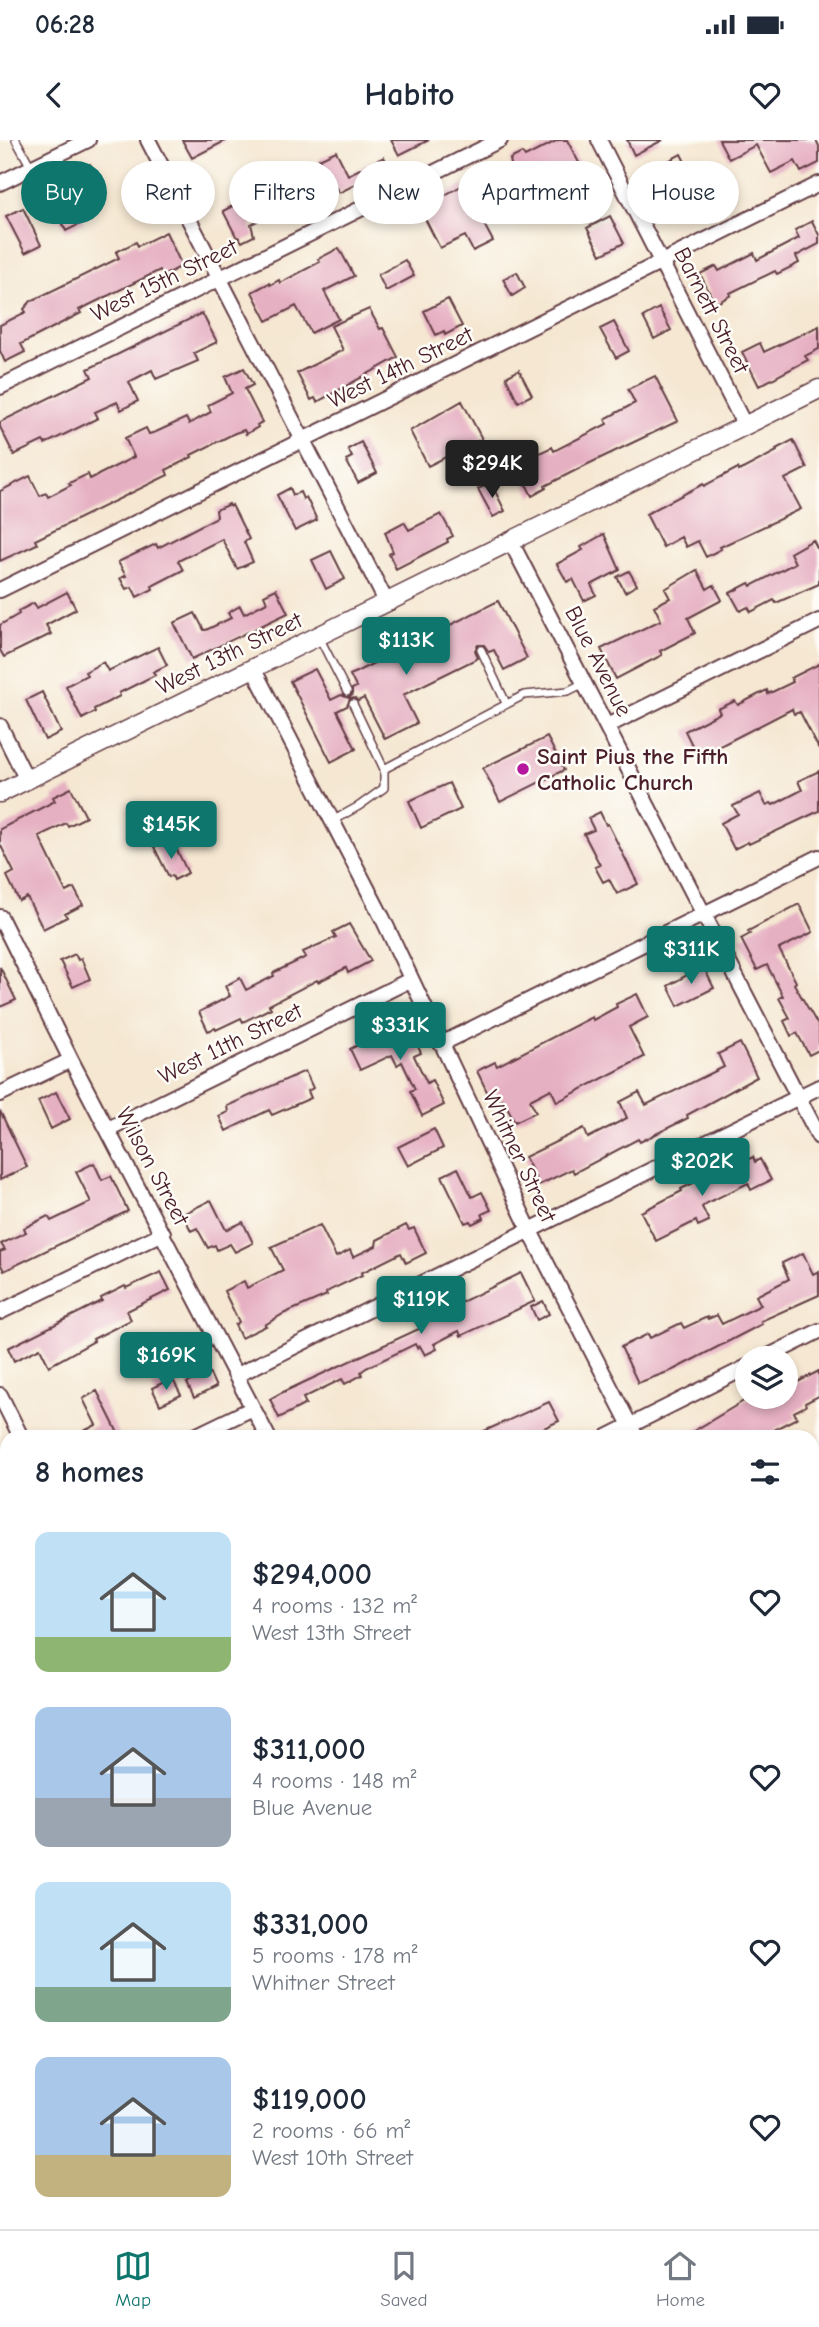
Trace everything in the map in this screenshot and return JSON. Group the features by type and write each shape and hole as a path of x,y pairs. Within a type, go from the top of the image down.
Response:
{"street":[{"path":"45,161 88,140"},
{"path":"148,140 387,603"},
{"name":"West 15th Street","path":"0,387 500,140"},
{"name":"Barnett Street","path":"599,140 745,426"},
{"path":"0,183 21,173"},
{"name":"West 14th Street","path":"0,590 819,184"},
{"name":"West 13th Street","path":"0,793 819,389"},
{"name":"Blue Avenue","path":"511,542 819,1137"},
{"path":"607,726 819,621"},
{"name":"Whitner Street","path":"253,668 383,919 530,1231 632,1430"},
{"path":"0,726 27,780"},
{"path":"441,1044 819,857"},
{"name":"Wilson Street","path":"0,916 5,938 163,1233 264,1430"},
{"name":"West 11th Street","path":"108,1129 410,980"},
{"path":"0,1094 71,1060"},
{"path":"237,1375 819,1087"},
{"path":"0,1312 163,1233"},
{"path":"789,1346 819,1331"},
{"path":"635,1430 735,1374"},
{"path":"0,1395 18,1430"},
{"path":"207,1430 253,1408"}],"lane":[{"path":"16,140 27,161"},
{"path":"318,636 347,692"},
{"path":"481,650 506,702"},
{"path":"384,769 506,702 524,695 568,691 584,682"},
{"path":"332,821 384,788 384,769 353,704"}],"building":[{"path":"182,140 227,140 192,158"},
{"path":"391,140 429,140 399,155"},
{"path":"558,140 567,140 578,161 510,161 522,153 525,157"},
{"path":"627,140 663,140 634,155"},
{"path":"719,140 816,140 819,146 819,163 801,172 795,161 771,173 756,145 729,159"},
{"path":"336,151 348,175 353,172 353,186 339,193 339,161 319,159"},
{"path":"681,154 684,161 668,161"},
{"path":"458,188 458,224 484,224 493,241 473,251 465,236 440,248 428,224 444,224 444,196"},
{"path":"229,208 229,223 223,211"},
{"path":"21,209 21,224 31,224 41,245 25,253 6,216"},
{"path":"812,221 819,235 819,244 796,256 799,263 777,274 775,271 730,293 731,295 715,304 700,274 716,266 719,271 754,253 757,260 799,238 795,230"},
{"path":"613,222 624,243 601,255 587,228 595,224 613,224"},
{"path":"62,224 80,224 66,231"},
{"path":"230,224 251,224 254,236 242,242"},
{"path":"166,232 182,266 163,276 160,270 79,310 81,313 21,344 25,352 5,362 0,351 0,325 26,312 24,309 31,301 119,258 116,252 136,242 138,246"},
{"path":"339,248 354,276 324,291 339,319 311,333 296,306 267,321 252,292 269,283 270,285 279,280 280,283 320,262 318,259"},
{"path":"405,260 414,276 386,291 378,275"},
{"path":"517,272 525,288 512,296 503,279"},
{"path":"448,299 462,326 445,335 444,331 436,335 424,311"},
{"path":"659,308 671,330 654,339 643,317"},
{"path":"369,309 380,329 383,328 398,357 317,402 315,398 311,400 297,373 343,350 331,326"},
{"path":"202,313 217,342 194,353 198,361 156,379 152,370 129,382 138,401 121,410 117,402 95,412 98,418 45,444 43,441 14,455 0,422 92,377 88,369"},
{"path":"614,322 629,351 616,358 600,329"},
{"path":"819,326 819,349 805,356 808,360 759,386 742,352 760,343 764,352"},
{"path":"244,368 253,385 245,389 262,422 258,427 246,434 244,430 235,433 191,455 192,457 166,470 168,475 35,540 37,544 0,561 0,491 30,476 40,496 46,493 48,497 88,474 90,479 134,457 125,438 146,428 149,434 156,432 186,418 189,424 211,412 208,405 232,393 225,377"},
{"path":"519,370 532,395 518,402 506,377"},
{"path":"655,376 678,421 545,486 546,488 532,496 516,464 552,447 554,451 607,424 605,419 635,403 628,389"},
{"path":"462,401 482,439 428,466 410,431"},
{"path":"793,440 807,468 785,479 801,509 720,547 721,549 706,557 698,541 686,547 681,537 663,547 646,514 703,484 704,486 738,468 739,471"},
{"path":"361,442 377,473 358,483 346,460 352,457 348,449"},
{"path":"491,483 505,511 493,517 478,489"},
{"path":"290,488 293,495 300,492 303,499 306,497 317,520 295,531 277,495"},
{"path":"229,504 230,507 232,505 249,539 244,542 253,562 237,569 222,539 178,561 183,570 152,586 153,589 137,597 132,587 126,589 120,578 126,576 118,562 156,544 158,548 217,517 216,510"},
{"path":"441,514 453,536 447,539 448,542 396,569 389,554 393,552 385,532 404,522 409,530"},
{"path":"604,534 620,570 591,585 596,595 584,601 573,579 567,582 557,564 583,550 581,547"},
{"path":"813,540 819,552 819,584 776,603 774,600 751,612 748,607 740,611 730,593 749,583 751,586 795,563 790,553"},
{"path":"331,551 345,579 326,589 312,560"},
{"path":"697,570 707,589 714,585 722,600 688,618 695,633 660,651 662,655 616,679 601,649 661,620 654,606 670,598 665,589"},
{"path":"629,571 637,585 625,592 617,577"},
{"path":"276,589 288,613 192,659 174,623 195,613 206,630 231,618 228,613 240,606 244,614 267,602 264,595"},
{"path":"67,592 76,609 46,625 51,634 4,657 0,650 0,625 34,603 37,608"},
{"path":"498,601 527,658 504,670 494,650 489,652 484,645 478,645 475,650 478,658 403,695 417,723 385,739 364,698 358,701 350,699 347,706 337,711 356,749 331,762 290,681 315,669 331,700 341,695 349,698 352,689 356,687 350,675"},
{"path":"158,647 167,665 153,672 155,675 119,693 120,696 94,709 95,712 82,719 66,686 87,675 85,672 103,662 108,671"},
{"path":"819,664 819,749 800,712 794,714 792,709 718,747 722,754 711,760 707,752 698,757 685,731 720,713 718,709 735,701 738,705 767,690 768,694 793,682 791,678"},
{"path":"42,692 61,732 45,740 26,700"},
{"name":"Saint Pius the Fifth Catholic Church","path":"547,737 564,770 500,802 483,768"},
{"path":"819,771 819,811 734,849 721,823 738,814 733,806 760,793 766,805 773,805 802,790 798,781"},
{"path":"449,783 461,809 421,828 409,801"},
{"path":"71,788 86,817 39,836 66,892 74,888 83,905 43,929 27,897 19,901 7,876 14,872 0,844 0,829 55,801 53,797"},
{"path":"600,812 638,884 617,894 609,879 603,882 595,867 600,865 584,834 594,830 588,818"},
{"path":"165,841 170,851 176,848 188,873 174,880 172,875 169,877 154,847"},
{"path":"799,904 813,932 779,949 796,982 794,984 819,1027 819,1050 809,1055 797,1033 791,1036 784,1021 790,1018 779,998 783,996 767,965 757,970 741,939 750,934 748,931"},
{"path":"349,924 371,961 348,973 346,968 318,982 317,980 243,1022 241,1018 208,1031 199,1012 230,996 225,986 240,978 246,990 274,976 273,973 306,957 303,952 336,937 333,932"},
{"path":"75,954 78,960 81,958 90,979 73,987 60,961"},
{"path":"703,966 714,988 678,1006 668,986"},
{"path":"0,967 16,1000 0,1007"},
{"path":"637,994 648,1017 629,1027 644,1057 557,1102 551,1089 530,1100 536,1112 515,1122 503,1099 493,1104 477,1071 495,1062 497,1066 592,1017 593,1020"},
{"path":"406,1021 421,1053 414,1056 427,1083 432,1080 444,1105 422,1116 410,1091 415,1089 402,1062 397,1065 392,1055 360,1070 350,1049 360,1044 358,1041"},
{"path":"740,1043 757,1077 687,1115 688,1118 640,1142 638,1139 574,1173 572,1169 539,1185 525,1157 584,1128 588,1138 627,1118 620,1102 639,1092 646,1105 724,1067 718,1054"},
{"path":"305,1071 313,1088 308,1091 311,1098 272,1115 269,1110 226,1131 219,1116 228,1112 227,1106"},
{"path":"56,1092 70,1119 51,1129 38,1101"},
{"path":"0,1111 27,1167 0,1180"},
{"path":"434,1129 443,1148 408,1166 398,1147"},
{"path":"753,1157 755,1162 760,1159 771,1180 751,1190 748,1183 707,1203 702,1207 709,1221 698,1226 696,1221 656,1241 641,1212 682,1191 681,1189"},
{"path":"94,1163 102,1180 111,1176 128,1211 4,1271 0,1263 0,1252 5,1250 1,1244 26,1232 24,1228 48,1216 51,1221 91,1202 76,1172"},
{"path":"458,1168 472,1197 482,1192 491,1210 482,1214 484,1218 472,1224 470,1221 465,1223 442,1176"},
{"path":"211,1200 226,1230 243,1222 253,1243 235,1252 230,1244 217,1250 215,1245 208,1248 197,1228 191,1231 183,1214"},
{"path":"320,1225 336,1257 350,1250 353,1257 376,1246 377,1240 406,1225 409,1230 414,1228 426,1253 406,1263 401,1253 330,1290 327,1295 283,1314 241,1338 235,1325 239,1322 224,1291 244,1281 247,1288 283,1270 271,1247"},
{"path":"803,1253 813,1274 819,1271 819,1295 761,1321 762,1324 673,1370 638,1383 621,1347 648,1334 650,1338 681,1323 684,1328 707,1317 708,1319 717,1315 722,1324 761,1305 756,1296 789,1279 782,1263"},
{"path":"161,1272 170,1290 127,1311 131,1320 49,1366 40,1348 14,1361 8,1348 102,1301 101,1298 125,1286 126,1288"},
{"path":"521,1273 535,1301 461,1336 459,1331 434,1344 437,1349 425,1355 420,1346 417,1348 415,1344 366,1368 361,1372 362,1375 345,1384 342,1379 303,1398 306,1404 279,1418 270,1399 421,1328 420,1325 442,1314 435,1300 452,1292 458,1304"},
{"path":"543,1301 549,1314 537,1320 531,1307"},
{"path":"819,1371 819,1396 794,1412 797,1418 776,1430 696,1430 735,1406 735,1409 798,1409 798,1382"},
{"path":"209,1372 216,1387 194,1398 187,1383"},
{"path":"172,1378 181,1395 160,1405 152,1388"},
{"path":"97,1391 116,1430 86,1430 96,1425 83,1399"},
{"path":"549,1402 559,1421 539,1430 487,1430"}],"place":[{"name":"Saint Pius the Fifth Catholic Church","path":"523,769"}]}
